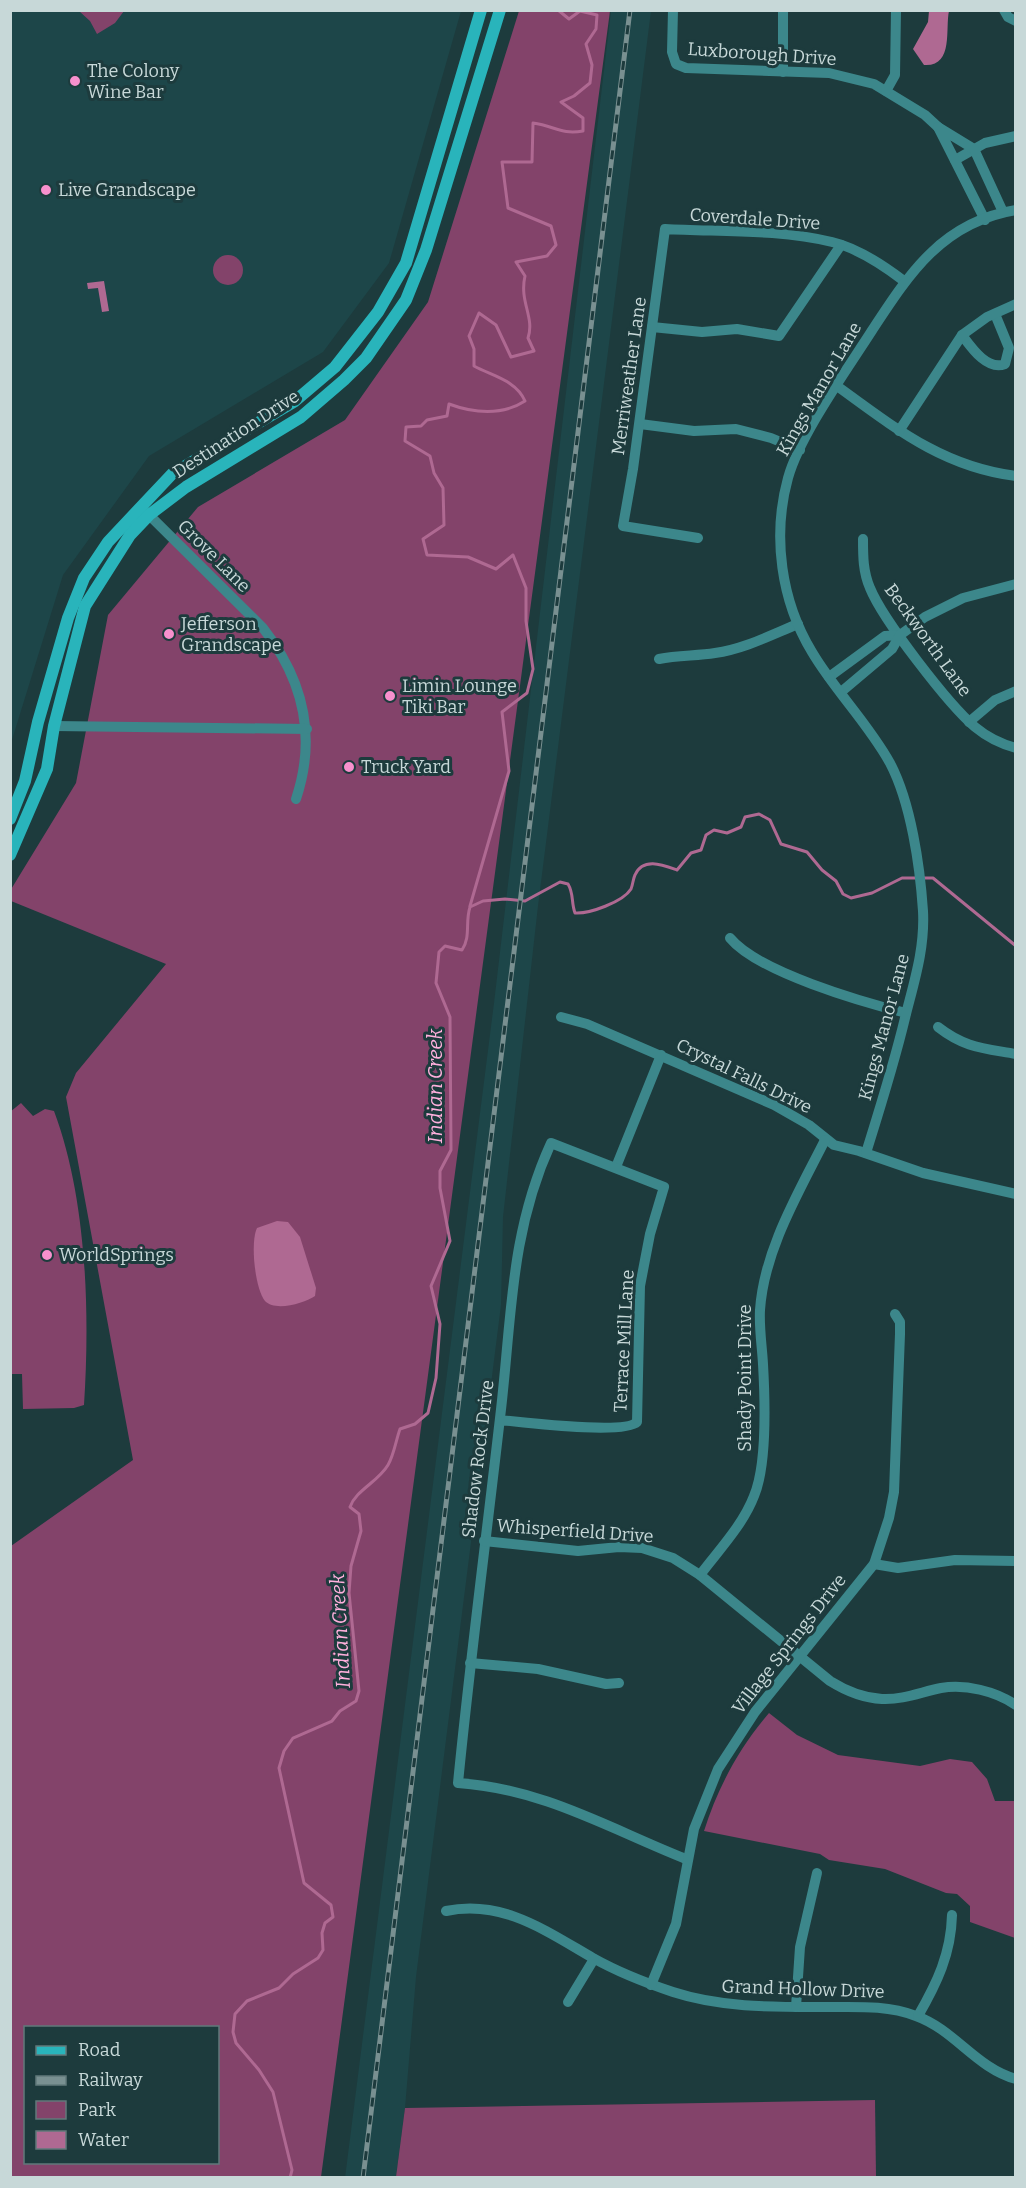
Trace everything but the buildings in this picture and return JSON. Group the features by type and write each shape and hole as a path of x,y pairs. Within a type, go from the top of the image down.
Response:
{"street":[{"name":"Destination Drive","path":"10,819 25,781 38,722 68,618 84,578 108,542 172,474 295,401 335,367 378,312 406,263 481,10"},
{"name":"Destination Drive","path":"10,855 47,769 54,726 85,606 130,535 149,515 186,487 301,417 366,358 406,300 426,250 500,10"},
{"name":"Luxborough Drive","path":"673,10 672,52 676,64 686,68 829,74 874,84 926,115 938,127 974,149"},
{"path":"783,10 783,72"},
{"path":"886,91 895,75 896,10"},
{"name":"Luxborough Drive","path":"938,127 985,220"},
{"path":"955,160 985,143 1016,136"},
{"path":"974,149 1003,212"},
{"name":"Kings Manor Lane","path":"866,1154 891,1075 918,974 923,910 911,827 891,765 871,732 811,651 798,624 783,579 781,535 788,477 800,450 837,386 918,263 963,229 1003,212 1016,210"},
{"name":"Coverdale Drive","path":"665,229 763,233 833,242 881,263 904,281"},
{"name":"Merriweather Lane","path":"665,229 640,424 623,526 698,538"},
{"path":"652,327 702,332 737,329 779,336 841,245"},
{"path":"899,431 962,335 1016,304"},
{"path":"962,335 978,355 993,364 1005,364 1009,348 995,314"},
{"path":"335,367 344,380"},
{"path":"837,386 899,431 955,462 988,472 1016,476"},
{"path":"640,424 694,431 736,429 771,438 800,450"},
{"name":"Grove Lane","path":"140,506 263,628 280,649 302,698 307,729 304,775 296,799"},
{"name":"Beckworth Lane","path":"863,539 863,564 870,588 900,635 969,722 987,736 1016,748"},
{"path":"841,692 892,649 900,635 925,617 954,602 1016,584"},
{"path":"659,659 726,650 749,644 798,624"},
{"path":"829,677 885,636 900,635"},
{"path":"969,722 994,700 1016,691"},
{"path":"54,726 307,729"},
{"path":"730,938 739,949 757,960 845,997 906,1013"},
{"name":"Crystal Falls Drive","path":"561,1017 583,1022 661,1054 781,1109 810,1125 825,1140 834,1145 923,1173 1016,1194"},
{"path":"938,1027 969,1047 1016,1054"},
{"path":"616,1167 661,1054"},
{"name":"Shady Point Drive","path":"700,1575 732,1533 754,1497 761,1467 762,1444 763,1364 760,1310 762,1293 777,1245 825,1140"},
{"name":"Shadow Rock Drive","path":"616,1167 551,1143 535,1178 521,1232 458,1783 492,1786 536,1796 587,1814 647,1844 686,1859"},
{"name":"Terrace Mill Lane","path":"500,1420 568,1426 633,1425 637,1422 637,1317 642,1269 664,1187 616,1167"},
{"name":"Village Springs Drive","path":"651,1984 676,1924 686,1859 694,1829 718,1769 755,1712 874,1564 890,1518 895,1478 900,1322 895,1314"},
{"name":"Whisperfield Drive","path":"484,1541 578,1551 619,1547 642,1548 673,1558 700,1575 830,1681 867,1697 906,1697 943,1688 965,1688 982,1690 1013,1699"},
{"path":"874,1564 898,1568 955,1560 1016,1562"},
{"path":"470,1663 538,1669 606,1684 619,1683"},
{"path":"796,2007 800,1947 817,1873"},
{"name":"Grand Hollow Drive","path":"446,1911 478,1908 528,1920 594,1959 651,1984 715,2003 796,2007 886,2007 918,2016 947,2034 985,2066 1016,2079"},
{"path":"918,2016 938,1982 945,1962 951,1937 952,1915"},
{"path":"568,2002 594,1959"}],"shaded area":[{"path":"11,11 461,11 389,263 323,352 149,456 63,575 11,743"},
{"path":"611,11 651,11 538,906 503,1217 501,1305 416,1977 405,2108 396,2177 345,2178 494,1003"}],"green space":[{"path":"79,11 124,11 115,23 97,34 90,21"},
{"path":"519,11 610,11 321,2177 11,2177 11,1546 133,1460 66,1097 76,1073 166,964 11,901 10,891 76,783 108,615 198,507 345,420 428,302"},
{"path":"228,255 239,259 243,270 239,281 228,285 217,281 213,270 217,259"},
{"name":"WorldSprings","path":"21,1103 33,1116 45,1109 54,1111 65,1145 80,1218 86,1295 86,1370 84,1405 74,1408 23,1409 22,1374 11,1374 10,1112"},
{"path":"769,1713 797,1735 838,1755 920,1766 950,1759 972,1762 987,1779 995,1801 1015,1801 1015,1938 970,1922 970,1906 957,1894 946,1893 885,1869 829,1860 820,1854 704,1831 730,1769 748,1740"},
{"path":"875,2100 876,2177 396,2177 405,2108"}],"water":[{"path":"929,11 949,11 947,37 944,54 940,60 934,64 924,65 913,49 928,22"},
{"path":"104,281 109,311 102,312 98,288 88,289 87,283"},
{"path":"277,1221 288,1222 300,1237 316,1288 315,1296 297,1304 276,1306 265,1301 256,1276 254,1244 257,1228"}],"waterway":[{"path":"470,906 509,771 502,712 527,693 533,669 526,621 526,588 513,555 496,569 468,557 427,555 423,539 444,525 443,488 434,473 430,456 405,441 406,427 421,426 427,420 447,416 449,404 487,412 507,409 525,401 510,383 474,366 474,349 469,336 479,313 496,325 511,357 534,351 528,338 530,323 524,294 525,276 516,262 547,256 556,245 551,226 508,208 502,162 532,162 533,123 563,131 583,131 583,118 561,102 574,96 590,83 592,65 586,44 596,29 597,15 580,11 569,19 558,10"},
{"name":"Indian Creek","path":"290,2178 292,2170 273,2092 259,2070 236,2043 233,2032 235,2014 247,2001 279,1988 293,1974 318,1958 323,1950 322,1933 325,1923 333,1917 331,1905 304,1883 279,1768 284,1751 293,1738 332,1721 340,1711 356,1701 359,1691 349,1593 351,1566 361,1531 359,1514 350,1507 357,1496 388,1465 400,1429 415,1424 428,1413 436,1378 440,1324 431,1286 450,1241 440,1188 440,1171 451,1150 450,1017 436,983 439,952 445,946 462,950 466,940 470,907 483,901 505,899 525,901 560,882 568,884 570,888 575,913 597,909 627,894 635,875 643,866 654,864 677,870 691,853 701,850 706,835 714,830 727,833 741,827 745,817 759,814 770,820 781,844 807,852 822,870 836,881 843,894 851,898 872,893 902,878 933,878 1016,946"}],"railway":[{"path":"363,2178 630,10"}],"place":[{"name":"The Colony Wine Bar","path":"75,81"},
{"name":"Live Grandscape","path":"46,190"},
{"name":"Jefferson Grandscape","path":"169,634"},
{"name":"Limin Lounge Tiki Bar","path":"390,696"},
{"name":"Truck Yard","path":"349,767"},
{"name":"WorldSprings","path":"47,1255"}]}
